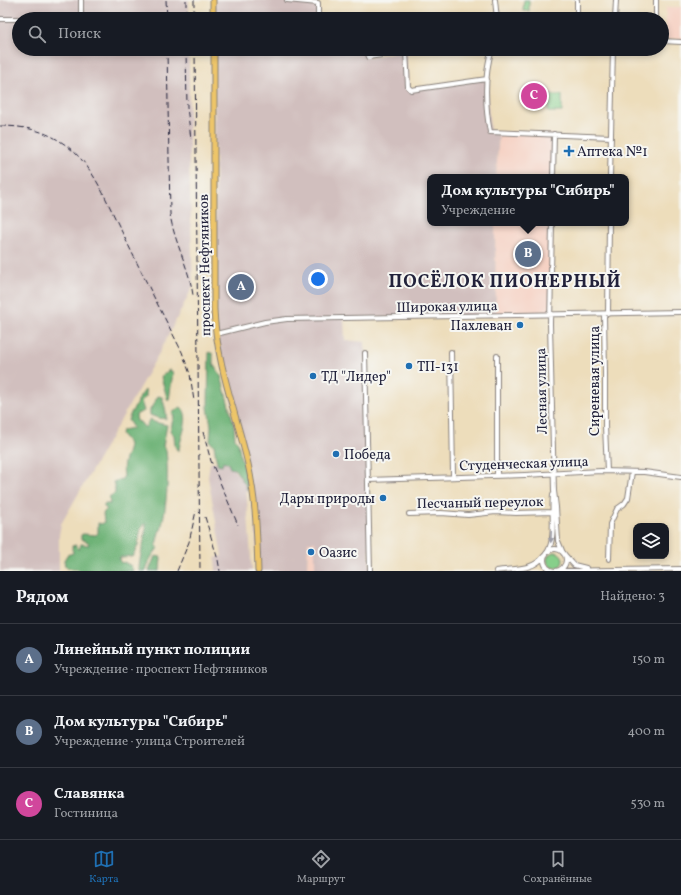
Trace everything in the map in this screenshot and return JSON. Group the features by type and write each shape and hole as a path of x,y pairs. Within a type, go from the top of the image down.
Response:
{"main road":[{"path":"213,0 214,12"},
{"name":"проспект Нефтяников","path":"214,56 214,309 216,334 252,486 256,521 258,571"}],"street":[{"path":"80,12 81,0"},
{"path":"286,0 318,3 318,12"},
{"path":"495,0 496,12"},
{"path":"577,0 577,12"},
{"path":"615,12 616,0"},
{"path":"656,0 656,12"},
{"path":"0,19 12,19"},
{"path":"669,41 681,42"},
{"path":"406,56 408,87 411,90 488,79"},
{"path":"491,56 488,79 487,114 490,132 611,137"},
{"path":"610,174 613,56"},
{"path":"553,174 554,134"},
{"name":"Лесная улица","path":"552,226 550,315 553,473 558,539 559,546 564,553"},
{"name":"Сиреневая улица","path":"607,471 604,426 606,314 610,226"},
{"name":"Широкая улица","path":"216,334 269,321 287,319 681,312"},
{"path":"451,352 453,476"},
{"path":"365,353 370,571"},
{"path":"497,356 497,476"},
{"name":"Студенческая улица","path":"368,480 607,471 681,477"},
{"path":"609,559 610,524 617,509 624,504 628,498 632,472"},
{"name":"Лесная улица","path":"546,554 552,542 554,491"},
{"name":"Песчаный переулок","path":"409,514 441,513 468,515 496,512 552,512"},
{"path":"496,571 531,568 538,564 551,550 556,549 564,553 571,562 579,567 628,570"},
{"path":"554,571 562,568 565,564 566,559 564,553"},
{"path":"546,554 544,559 545,565 554,571 681,570"}],"shaded area":[{"path":"0,0 189,0 189,12 12,12 12,56 189,56 189,161 193,286 162,348 61,524 59,535 59,571 0,571"},
{"path":"213,0 287,0 318,3 318,12 213,12"},
{"path":"666,7 681,7 681,39 669,39 669,12 666,12"},
{"path":"214,56 406,56 409,89 487,79 490,132 499,132 496,174 427,174 427,226 495,226 496,316 344,318 345,340 365,342 370,571 315,571 258,571 254,497 217,340","holes":["308,542 315,542 315,571 307,570"]},
{"path":"499,132 554,134 553,174 496,174"},
{"path":"495,226 552,226 550,315 496,316"},
{"path":"226,459 246,486 252,571 216,571 215,558 222,556 208,477 210,463"},
{"path":"308,542 316,542 315,571 307,571"}],"green space":[{"path":"524,0 529,0 529,11 523,11"},
{"path":"549,95 562,95 562,112 548,112"},
{"path":"209,352 213,354 213,364 221,376 234,425 235,439 238,442 241,459 243,461 248,490 235,469 230,468 228,463 223,461 222,466 218,465 214,445 210,442 211,426 208,407"},
{"path":"169,370 173,372 168,401 161,377"},
{"path":"145,390 146,397 141,401 144,411 137,414 137,421 144,427 146,427 151,419 154,422 167,425 163,446 166,450 167,460 167,490 161,530 159,532 156,545 158,548 150,559 146,571 139,571 146,523 141,527 138,545 133,556 120,557 119,559 121,563 124,562 131,566 133,571 79,571 77,569 72,569 65,566 64,560 67,555 73,553 72,546 76,545 79,550 81,544 89,545 88,542 81,539 81,535 96,535 98,533 98,523 102,524 104,522 103,513 107,509 104,507 104,504 110,504 109,497 115,493 113,482 122,479 124,476 123,466 129,444 121,434 122,430 133,428 128,420 139,398"},
{"path":"158,396 162,397 166,411 166,419 150,415 150,410"},
{"path":"181,407 184,411 185,422 179,450 177,450 174,435 170,431 174,416 172,413"},
{"path":"555,552 561,554 563,560 561,566 555,568 549,566 547,560 549,554"},
{"path":"155,556 161,557 160,571 149,571"}],"railway":[{"path":"166,0 167,12"},
{"path":"186,0 186,12"},
{"path":"194,0 194,12"},
{"path":"167,56 170,214 193,295"},
{"path":"186,56 187,107 191,139"},
{"path":"195,56 200,571"},
{"path":"0,126 20,127 39,131 57,139 73,151 89,169 182,352 190,374 194,401"},
{"path":"203,432 211,461 238,525"},
{"path":"177,571 189,542 196,511"},
{"path":"205,517 220,571"}],"place":[{"name":"Славянка","path":"534,96"},
{"name":"Аптека №1","path":"569,151"},
{"name":"Дом культуры \"Сибирь\"","path":"528,254"},
{"name":"Линейный пункт полиции","path":"241,287"},
{"name":"Пахлеван","path":"520,325"},
{"name":"ТП-131","path":"409,366"},
{"name":"ТД \"Лидер\"","path":"313,376"},
{"name":"Победа","path":"336,454"},
{"name":"Дары природы","path":"383,498"},
{"name":"Оазис","path":"311,552"}],"district":[{"name":"ПОСЁЛОК ПИОНЕРНЫЙ","path":"505,281"}]}
